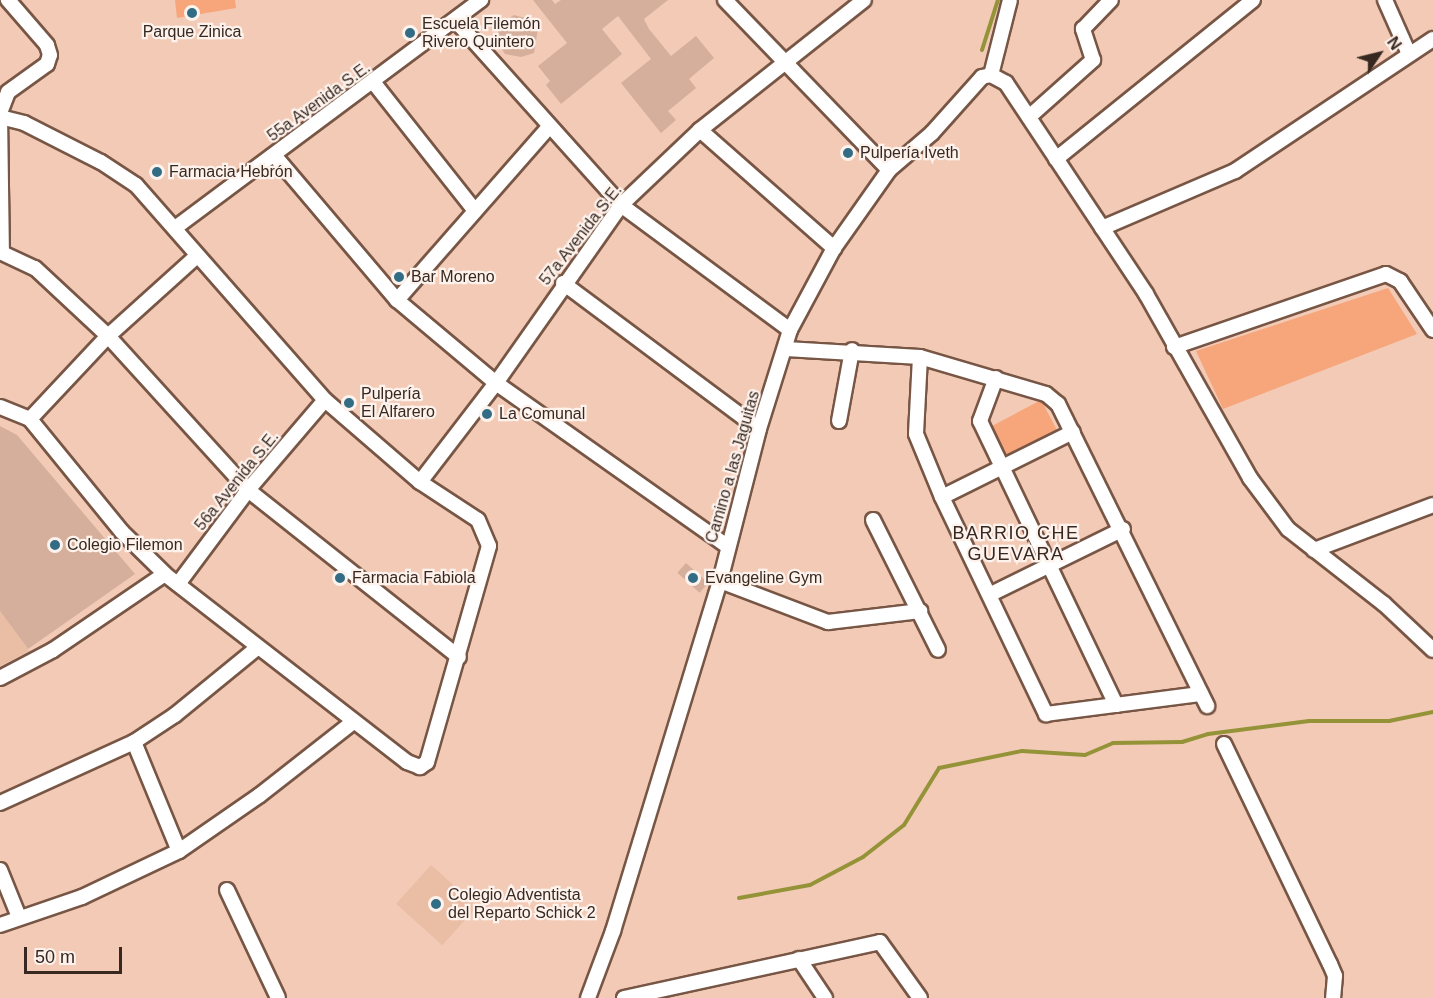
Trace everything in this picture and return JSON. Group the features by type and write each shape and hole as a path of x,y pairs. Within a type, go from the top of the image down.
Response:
{"street":[{"path":"8,0 47,45 50,55 47,64 8,92 0,115 1,251 34,268 108,336 248,490 459,657"},
{"name":"55a Avenida S.E.","path":"175,228 374,83 481,0"},
{"path":"725,0 889,170"},
{"path":"1010,0 991,75 1006,83 1146,294 1250,478 1288,529 1384,604 1433,650"},
{"path":"1029,117 1093,60 1083,29 1110,0"},
{"path":"1056,159 1253,0"},
{"path":"1385,0 1409,54"},
{"name":"57a Avenida S.E.","path":"420,482 495,383 563,283 621,205 700,130 860,1"},
{"path":"456,21 549,128 621,205 790,330"},
{"path":"1102,228 1235,171 1433,39"},
{"name":"Camino a las Jaguitas","path":"588,998 613,931 720,581 727,546 759,429 790,330 834,248 889,170 932,133 973,85 991,75"},
{"path":"374,83 475,211"},
{"path":"0,115 24,123 101,162 136,185 325,400 420,482 478,520 489,546 427,762 420,767 353,722 165,574 122,532 30,419 0,407"},
{"path":"397,300 549,128"},
{"path":"700,130 834,248"},
{"path":"274,155 397,300 495,383 727,546"},
{"path":"30,419 108,336 197,256"},
{"path":"1174,347 1386,274 1400,281 1433,330"},
{"path":"563,283 759,429"},
{"path":"786,348 852,350 920,357 1046,394 1058,404 1123,529 1204,700 1116,705 1047,714 991,594 942,497 915,428 920,357"},
{"path":"840,422 852,350"},
{"path":"996,378 980,421 1116,705"},
{"name":"56a Avenida S.E.","path":"178,584 248,490 325,400"},
{"path":"942,497 1073,432"},
{"path":"1314,550 1433,505"},
{"path":"873,520 938,650"},
{"path":"991,594 1123,529"},
{"path":"0,678 53,650 165,574"},
{"path":"720,581 828,622 920,611"},
{"path":"0,803 134,742 175,715 258,647"},
{"path":"0,925 82,897 179,851 260,795 353,722"},
{"path":"134,742 179,851"},
{"path":"1224,744 1330,963 1335,976 1333,998"},
{"path":"0,870 19,917"},
{"path":"227,890 278,998"},
{"path":"624,998 880,942 920,998"},
{"path":"799,959 825,998"},
{"path":"673,987 687,998"}],"shaded area":[{"name":"Parque Zinica","path":"175,0 235,0 236,8 177,18"},
{"path":"1388,288 1417,334 1223,409 1196,351"},
{"path":"1041,400 1057,430 1007,457 991,427"},
{"path":"0,611 29,651 0,666"},
{"name":"Colegio Adventista del Reparto Schick 2","path":"431,865 477,906 442,945 396,904"}],"building":[{"path":"533,0 552,0 555,4 561,0 668,0 644,19 649,29 671,56 696,36 714,58 689,79 696,88 668,111 676,120 661,133 621,83 651,59 618,16 602,29 622,54 561,104 546,85 550,81 538,66 567,43"},
{"path":"514,15 539,22 534,53 521,57 505,54 496,40 500,24"},
{"name":"Colegio Filemon","path":"0,426 17,435 135,574 28,649 0,611"},
{"name":"Evangeline Gym","path":"686,563 708,583 700,593 677,573"}],"waterway":[{"path":"982,50 998,0"},
{"path":"739,898 810,885 863,857 904,825 939,768 1022,751 1085,755 1113,743 1182,742 1208,734 1309,721 1389,721 1433,712"}],"place":[{"name":"Parque Zinica","path":"192,13"},
{"name":"Escuela Filemón Rivero Quintero","path":"410,33"},
{"name":"Pulpería Iveth","path":"848,153"},
{"name":"Farmacia Hebrón","path":"157,172"},
{"name":"Bar Moreno","path":"399,277"},
{"name":"Pulpería El Alfarero","path":"349,403"},
{"name":"La Comunal","path":"487,414"},
{"name":"Colegio Filemon","path":"55,545"},
{"name":"Farmacia Fabiola","path":"340,578"},
{"name":"Evangeline Gym","path":"693,578"},
{"name":"Colegio Adventista del Reparto Schick 2","path":"436,904"}],"district":[{"name":"BARRIO CHE GUEVARA","path":"1016,544"}]}
